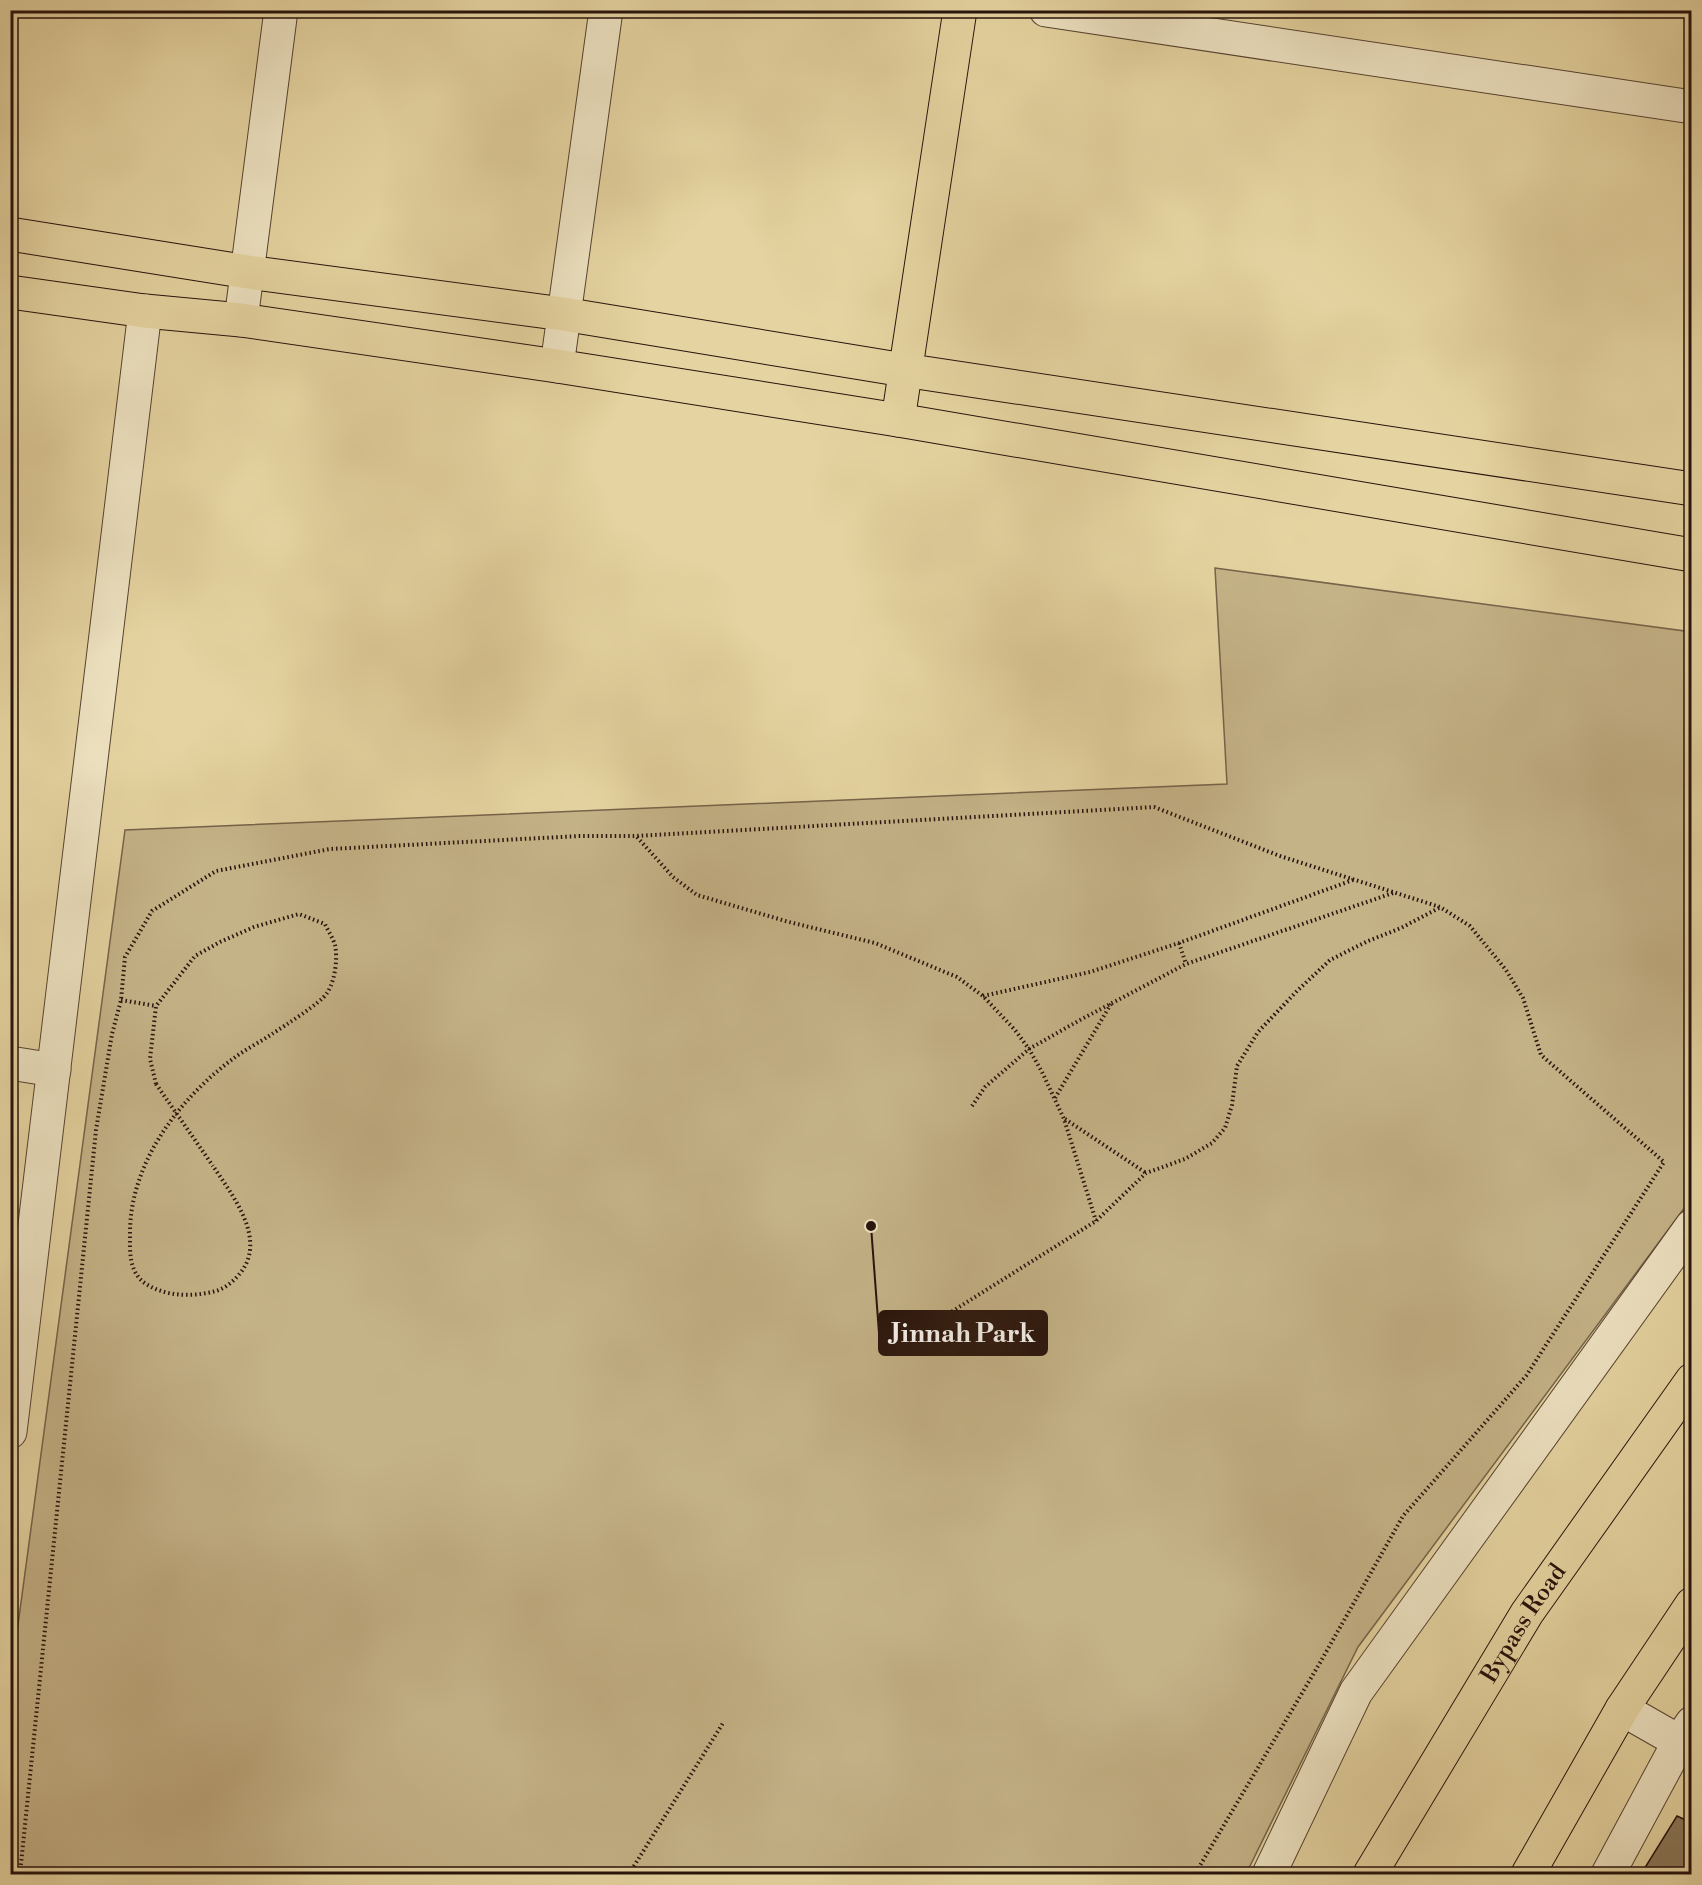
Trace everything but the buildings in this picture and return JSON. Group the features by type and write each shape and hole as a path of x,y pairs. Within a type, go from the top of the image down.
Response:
{"main road":[{"path":"898,420 960,10"},
{"path":"10,234 248,272 563,314 904,370 1692,489"},
{"path":"10,292 145,311 241,320 557,366 898,420 1692,555"},
{"name":"Bypass Road","path":"1370,1875 1527,1613 1692,1380"},
{"path":"1528,1875 1622,1709 1692,1604"}],"street":[{"path":"241,320 281,10"},
{"path":"557,366 606,10"},
{"path":"1046,10 1244,25 1692,107"},
{"path":"10,1432 18,1304 54,1070 145,311"},
{"path":"10,1063 54,1070"},
{"path":"1269,1875 1356,1692 1692,1226"},
{"path":"1608,1875 1687,1738 1622,1709"}],"path":[{"path":"20,1875 96,1130 112,1034 121,1000 125,957 152,911 216,871 330,849 580,836 636,836 1154,807 1280,856 1440,907 1470,926 1506,970 1523,998 1541,1055 1664,1162 1526,1376 1403,1516 1321,1662 1195,1875"},
{"path":"636,836 673,876 697,895 874,944 957,977 983,996 1015,1030 1029,1049 1055,1099 1064,1119 1096,1221"},
{"path":"983,996 1090,972 1179,943 1355,879"},
{"path":"972,1106 985,1087 1029,1049 1112,1002 1186,964 1394,893"},
{"path":"948,1314 1096,1221 1146,1173 1185,1159 1212,1143 1225,1128 1232,1105 1238,1066 1258,1032 1297,991 1330,960 1368,940 1401,928 1440,907"},
{"path":"156,1006 150,1059 156,1084 213,1166 231,1194 249,1230 251,1247 247,1264 235,1279 219,1290 197,1295 176,1295 158,1291 143,1282 134,1270 129,1257 134,1193 159,1135 195,1092 234,1058 291,1021 327,994 335,970 335,944 325,924 299,914 254,927 195,956 156,1006"},
{"path":"1179,943 1186,964"},
{"path":"121,1000 156,1006"},
{"path":"1055,1099 1112,1002"},
{"path":"1064,1119 1146,1173"},
{"path":"629,1875 723,1723"}],"shaded area":[{"path":"1215,568 1692,632 1691,1199 1358,1647 1246,1874 11,1874 11,1677 125,830 1227,784"}],"place":[{"name":"Jinnah Park","path":"871,1226"}]}
